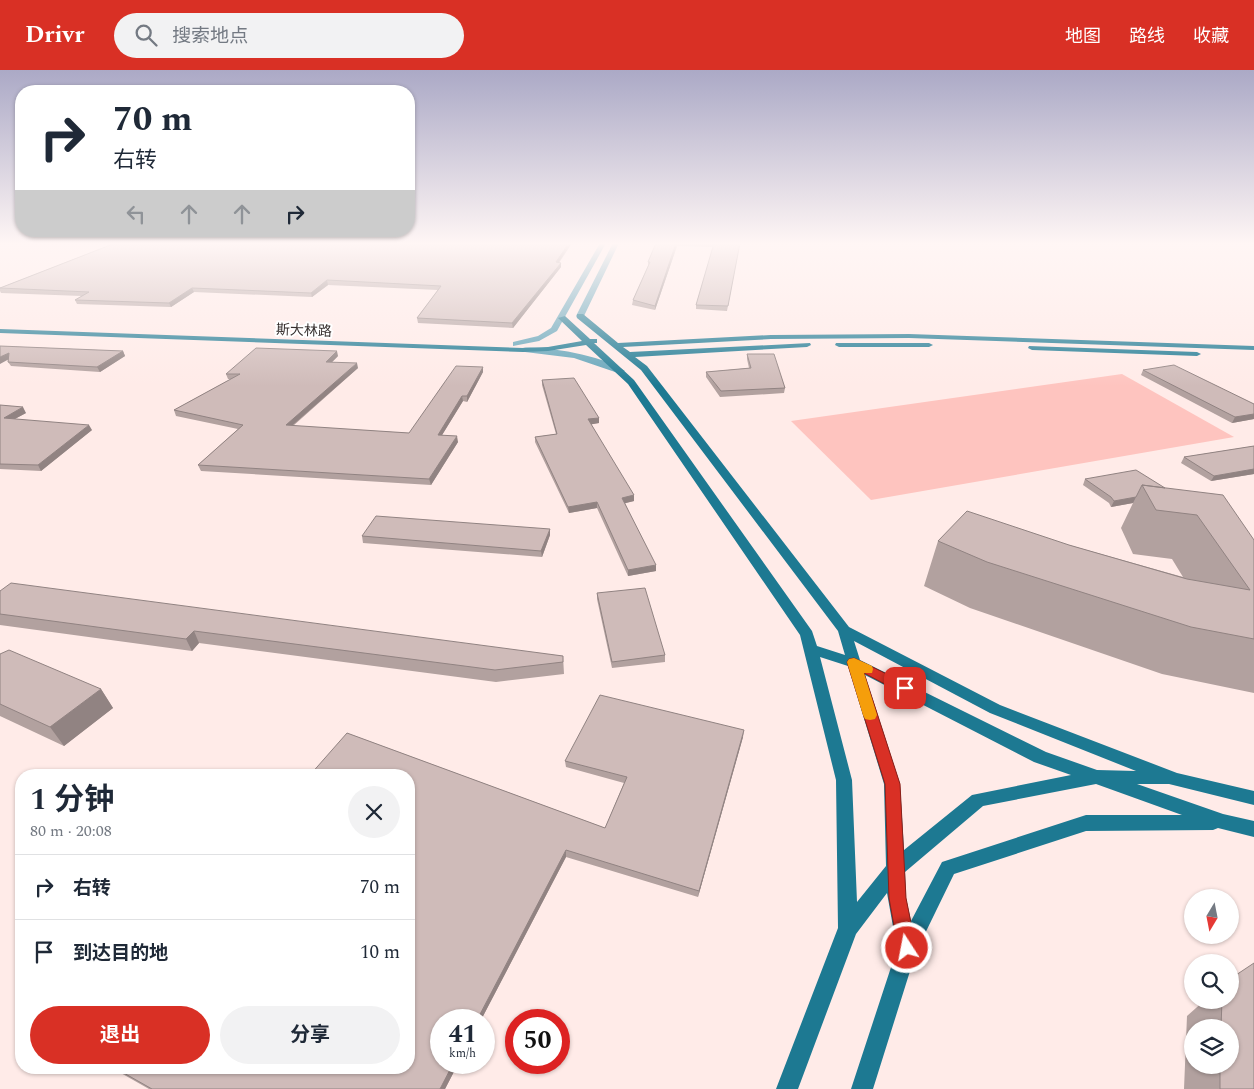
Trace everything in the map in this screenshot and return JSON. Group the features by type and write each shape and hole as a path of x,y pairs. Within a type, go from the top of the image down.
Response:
{"main road":[{"path":"580,316 594,337 631,382 807,634 844,780 848,928"},
{"path":"562,318 594,337 616,345 644,368 844,630 892,784 897,898 907,948"},
{"name":"斯大林路","path":"0,323 548,349 594,337"},
{"name":"斯大林路","path":"0,331 520,347"},
{"path":"616,345 771,336 909,336 1254,348"},
{"path":"627,355 794,345 933,345 1254,357"},
{"path":"844,630 995,709 1175,779 1254,798"},
{"path":"811,649 854,662 1040,757 1223,822 1254,829"},
{"path":"787,1089 848,928 896,868 978,800 1095,777 1175,779"},
{"path":"862,1089 907,948 948,868 1086,823 1223,822"}],"street":[{"path":"520,347 546,336 554,329 577,291"},
{"path":"580,316 593,291"},
{"path":"520,347 580,355 597,360 621,371"}],"shaded area":[{"path":"1122,374 1234,437 871,500 791,421"}],"building":[{"path":"57,291 188,291 169,303 75,300 89,292"},
{"path":"253,291 314,291 311,293"},
{"path":"438,291 538,291 512,323 417,318"},
{"path":"637,291 660,291 655,306 633,300"},
{"path":"700,291 731,291 728,306 696,305"},
{"path":"0,346 123,351 97,367 8,362 9,353 0,357"},
{"path":"256,348 337,351 326,362 357,363 286,425 409,433 456,366 483,367 467,396 462,396 438,435 457,436 429,479 198,465 243,425 174,410 240,374 226,374"},
{"path":"747,354 774,354 785,388 721,391 706,372 751,368"},
{"path":"1174,365 1254,404 1254,414 1235,417 1143,370"},
{"path":"574,378 599,418 588,419 634,495 622,498 656,565 628,570 597,502 568,507 535,437 557,434 542,380"},
{"path":"0,405 23,407 4,418 89,425 38,465 0,464"},
{"path":"1254,446 1254,469 1214,476 1184,457"},
{"path":"1136,470 1165,488 1142,485 1136,497 1114,501 1085,479"},
{"path":"1142,485 1223,495 1254,540 1254,639 1191,627 987,562 938,541 967,511 1069,545 1187,579 1250,590 1197,515 1156,510"},
{"path":"376,516 550,529 541,551 362,536"},
{"path":"11,583 563,656 563,662 495,670 194,631 186,639 0,614 0,591"},
{"path":"645,588 665,655 612,662 597,593"},
{"path":"9,650 101,689 50,727 0,704 0,654"},
{"path":"600,695 744,730 699,891 566,850 483,1009 430,1009 430,1074 448,1074 440,1089 152,1089 126,1074 415,1074 415,769 315,769 347,733 605,828 627,777 565,761"},
{"path":"1254,963 1254,1089 1220,1089 1220,1074 1239,1074 1239,1019 1221,1019 1222,1009 1239,1009 1239,973"}],"slow traffic":[{"path":"867,669 854,662 870,715"}],"route":[{"path":"905,688 854,662 892,784 897,898 907,948"}]}
